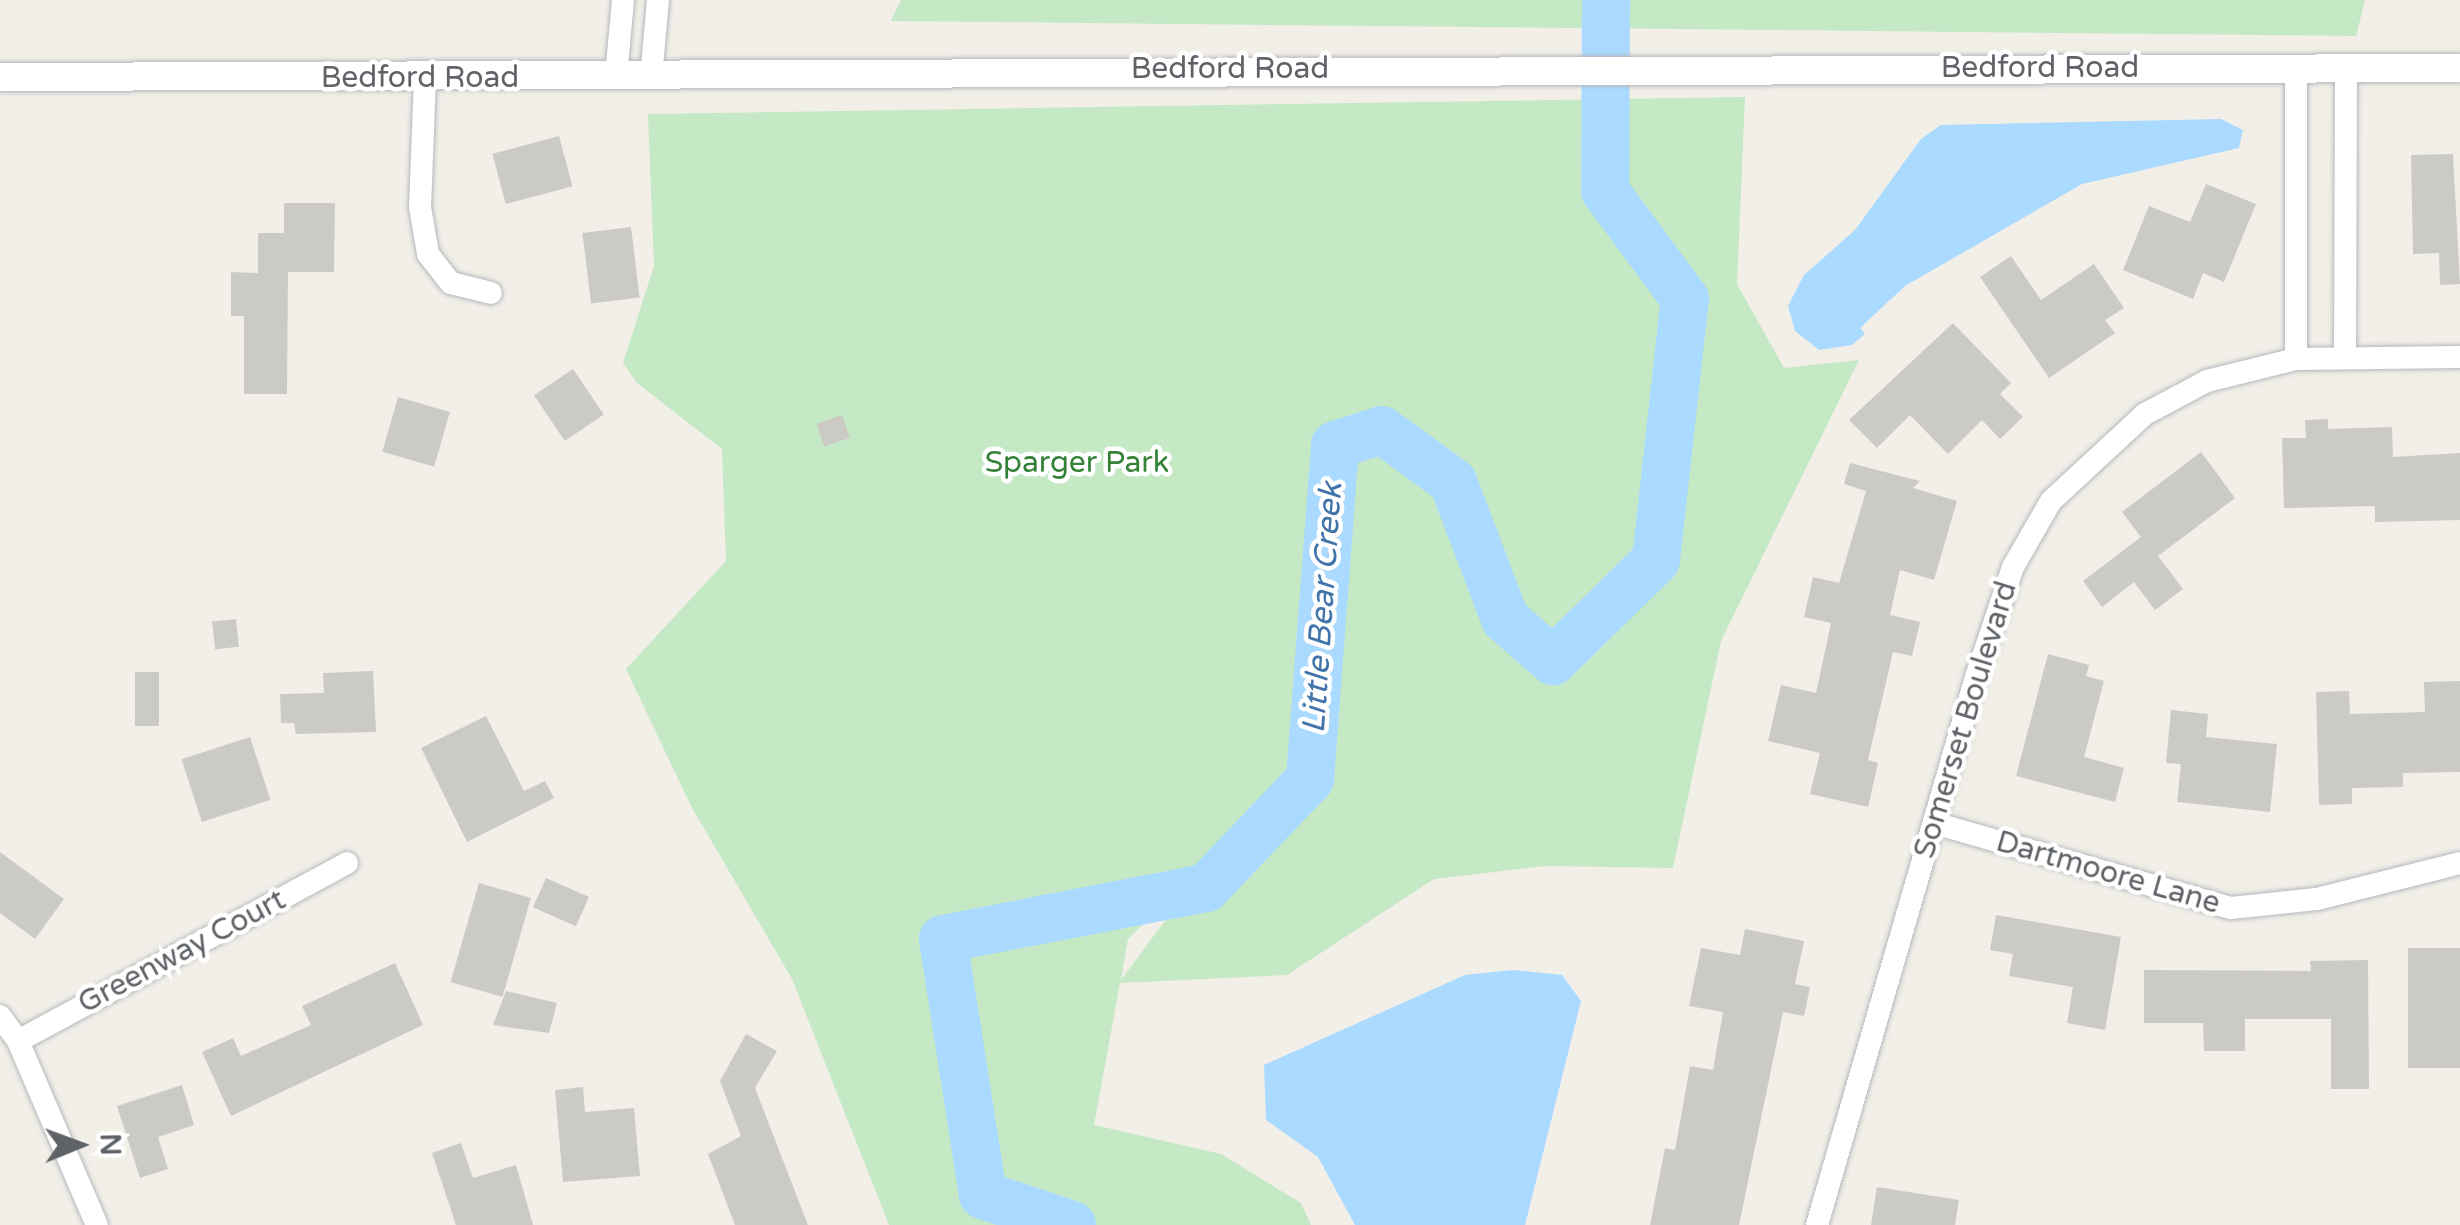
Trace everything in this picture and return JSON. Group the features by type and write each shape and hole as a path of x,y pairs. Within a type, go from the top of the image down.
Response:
{"street":[{"path":"616,77 622,0"},
{"path":"651,76 658,0"},
{"name":"Bedford Road","path":"0,77 616,77 1566,68 2460,68"},
{"path":"2296,68 2296,359"},
{"path":"2345,358 2346,68"},
{"path":"426,78 420,207 428,254 451,282 491,293"},
{"name":"Somerset Boulevard","path":"1817,1225 2012,567 2051,501 2145,414 2207,381 2296,359 2460,357"},
{"name":"Dartmoore Lane","path":"1934,823 2231,908 2316,900 2460,863"},
{"name":"Greenway Court","path":"18,1041 346,863"},
{"path":"0,1016 18,1041 97,1225"}],"green space":[{"path":"901,0 2365,0 2356,36 891,21"},
{"name":"Sparger Park","path":"1745,97 1737,284 1784,368 1859,360 1721,641 1673,868 1545,866 1434,879 1287,975 1120,983 1094,1125 1221,1154 1301,1203 1311,1225 889,1225 792,979 691,806 626,669 726,561 722,449 637,383 623,363 654,266 648,114","holes":["1212,856 1121,980 1128,939"]}],"water":[{"path":"2221,119 2243,130 2239,148 2082,184 1905,286 1860,328 1865,334 1852,345 1819,350 1795,331 1788,306 1804,275 1855,230 1921,139 1941,125"},
{"path":"1513,970 1562,975 1581,1001 1525,1225 1355,1225 1318,1157 1266,1120 1264,1065 1465,975"}],"building":[{"path":"559,136 572,186 506,204 492,154"},
{"path":"2453,154 2460,284 2440,285 2439,253 2413,254 2411,155"},
{"path":"2206,184 2256,204 2224,282 2203,273 2193,299 2123,270 2149,206 2190,222"},
{"path":"284,203 335,203 334,272 288,272 287,394 244,394 244,316 231,316 231,272 258,273 258,233 284,233"},
{"path":"631,227 640,297 591,303 582,233"},
{"path":"2011,256 2041,300 2094,264 2124,308 2105,320 2115,333 2049,378 1980,277"},
{"path":"1953,323 2011,383 2000,394 2023,417 2000,439 1982,420 1948,454 1910,415 1877,448 1849,420"},
{"path":"573,369 604,415 565,441 534,395"},
{"path":"398,397 450,412 434,467 382,452"},
{"path":"842,415 850,438 824,446 816,424"},
{"path":"2328,419 2328,429 2392,427 2393,457 2460,453 2460,520 2375,522 2375,506 2284,508 2282,438 2306,438 2305,420"},
{"path":"2201,452 2235,498 2158,556 2183,589 2155,610 2134,582 2102,607 2083,581 2141,537 2122,512"},
{"path":"1850,463 1920,481 1913,488 1957,501 1934,580 1900,570 1890,615 1920,622 1912,656 1893,652 1868,760 1878,763 1868,807 1810,794 1820,753 1768,741 1781,685 1816,693 1831,623 1804,617 1813,577 1839,583 1866,491 1844,484"},
{"path":"236,619 239,647 215,649 212,622"},
{"path":"2048,654 2089,665 2086,676 2104,681 2084,757 2124,768 2115,802 2016,776"},
{"path":"373,671 376,732 296,734 294,723 281,723 280,694 324,693 323,673"},
{"path":"135,672 159,672 159,726 135,726"},
{"path":"2460,681 2460,772 2403,773 2403,787 2352,788 2352,804 2319,805 2316,692 2349,691 2350,714 2425,712 2424,682"},
{"path":"2171,710 2208,714 2206,737 2277,744 2270,812 2177,802 2181,764 2166,763"},
{"path":"486,716 524,791 545,781 554,798 467,842 421,748"},
{"path":"250,737 270,800 202,822 182,759"},
{"path":"0,852 64,899 35,939 0,913"},
{"path":"546,878 589,897 576,926 533,907"},
{"path":"479,883 531,898 503,997 451,982"},
{"path":"1996,915 2121,937 2105,1030 2067,1023 2073,987 2009,976 2013,954 1990,950"},
{"path":"1745,929 1804,941 1795,984 1810,987 1804,1016 1783,1012 1739,1225 1650,1225 1665,1148 1675,1150 1690,1066 1713,1070 1723,1012 1689,1006 1701,948 1740,955"},
{"path":"2408,948 2460,948 2460,1068 2408,1068"},
{"path":"2368,960 2369,1089 2331,1089 2331,1019 2245,1019 2245,1051 2204,1051 2203,1023 2144,1023 2144,970 2311,971 2310,961"},
{"path":"395,963 423,1025 231,1116 202,1052 233,1038 241,1056 311,1025 302,1006"},
{"path":"506,991 557,1003 549,1033 493,1025"},
{"path":"746,1034 777,1051 755,1088 808,1225 735,1225 708,1154 741,1136 720,1081"},
{"path":"182,1085 194,1125 158,1137 168,1169 140,1178 117,1106"},
{"path":"583,1087 585,1112 634,1108 640,1176 563,1182 555,1090"},
{"path":"461,1143 473,1178 516,1165 533,1225 456,1225 432,1153"},
{"path":"1877,1187 1959,1200 1955,1225 1871,1225"}],"waterway":[{"name":"Little Bear Creek","path":"1072,1225 983,1195 943,939 1206,888 1310,779 1335,445 1382,430 1453,482 1505,619 1553,661 1656,560 1685,299 1605,191 1606,0"}]}
